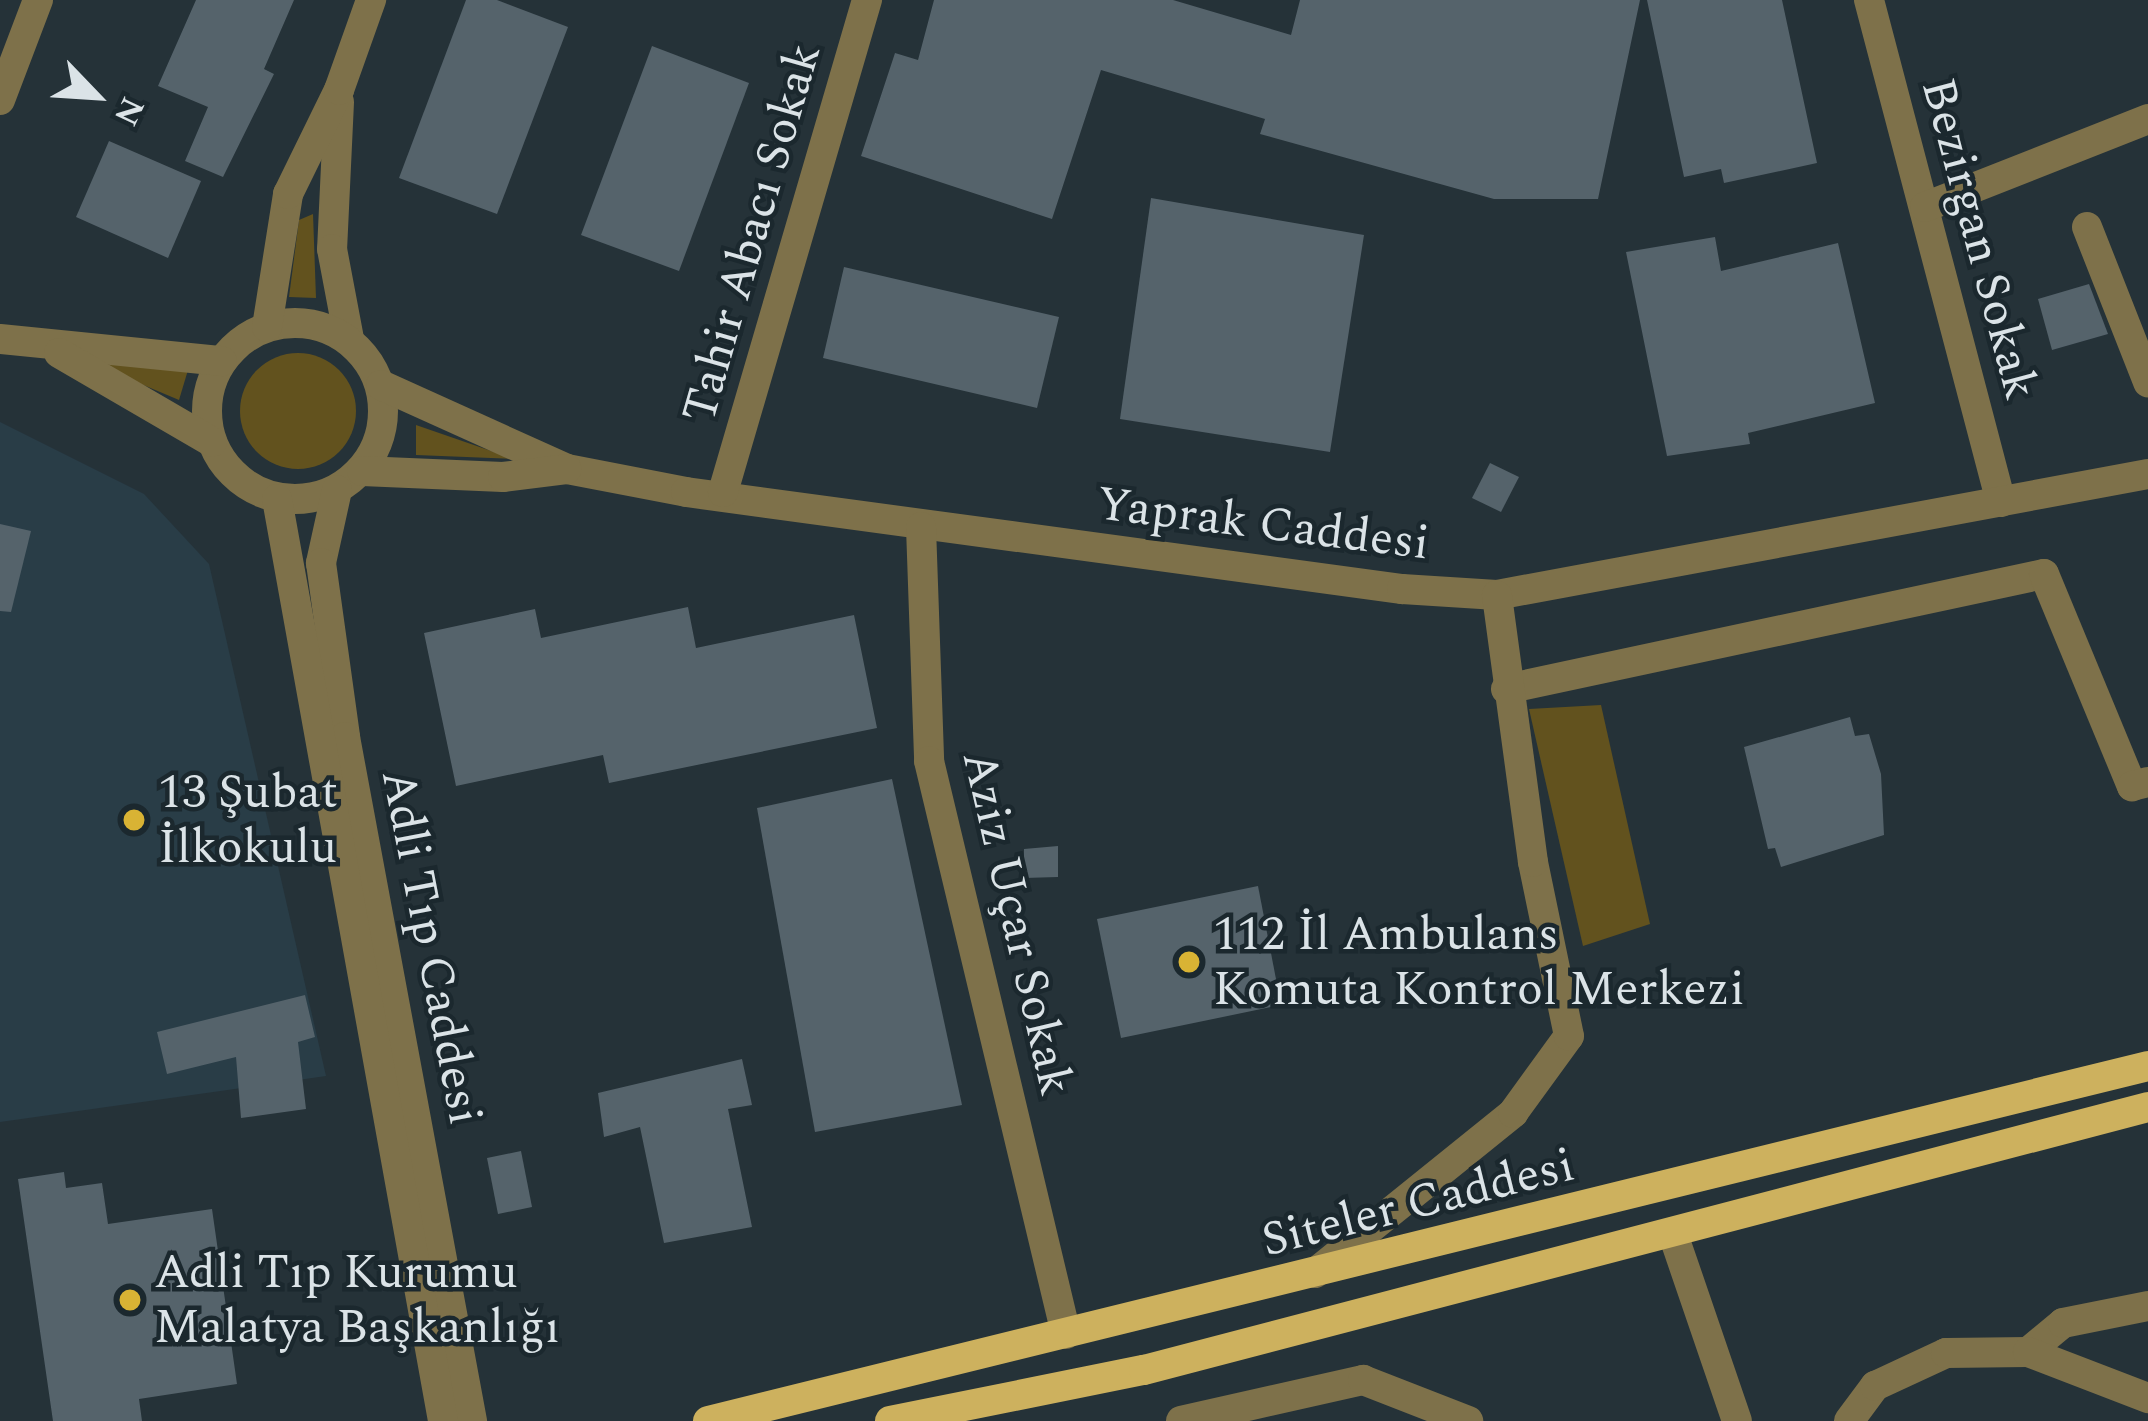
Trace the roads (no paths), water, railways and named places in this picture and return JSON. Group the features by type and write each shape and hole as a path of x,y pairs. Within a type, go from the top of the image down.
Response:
{"main road":[{"name":"Siteler Caddesi","path":"708,1421 1310,1278 2148,1066"},
{"name":"Siteler Caddesi","path":"890,1421 1144,1370 1674,1237 2148,1107"}],"street":[{"path":"0,100 38,0"},
{"path":"267,327 288,194 340,90 371,0"},
{"name":"Tahir Abacı Sokak","path":"723,492 867,0"},
{"name":"Bezirgan Sokak","path":"1869,0 2002,502"},
{"path":"340,90 332,249 349,339 381,385"},
{"path":"1925,207 2148,119"},
{"path":"2087,227 2146,370"},
{"path":"212,442 210,386 222,361 267,327 323,326 349,339"},
{"path":"0,339 222,361"},
{"path":"48,347 212,442 249,488 278,499 349,481 502,477 567,469"},
{"name":"Yaprak Caddesi","path":"381,385 567,469 921,527 1497,595 2148,474"},
{"name":"Adli Tıp Caddesi","path":"381,385 378,445 349,481 321,563 345,737 472,1421"},
{"name":"Adli Tıp Caddesi","path":"278,499 443,1421"},
{"name":"Aziz Uçar Sokak","path":"921,527 929,761 1066,1334"},
{"path":"1506,689 2044,574 2132,786 2148,782"},
{"path":"1310,1278 1513,1113 1569,1036 1506,689 1497,595"},
{"path":"1674,1237 1737,1421"},
{"path":"2028,1352 2062,1323 2148,1306"},
{"path":"1850,1421 1875,1385 1946,1353 2028,1352 2148,1399"},
{"path":"1181,1421 1363,1380 1468,1421"}],"place":[{"name":"13 Şubat İlkokulu","path":"134,820"},
{"name":"112 İl Ambulans Komuta Kontrol Merkezi","path":"1189,962"},
{"name":"Adli Tıp Kurumu Malatya Başkanlığı","path":"130,1300"}]}
